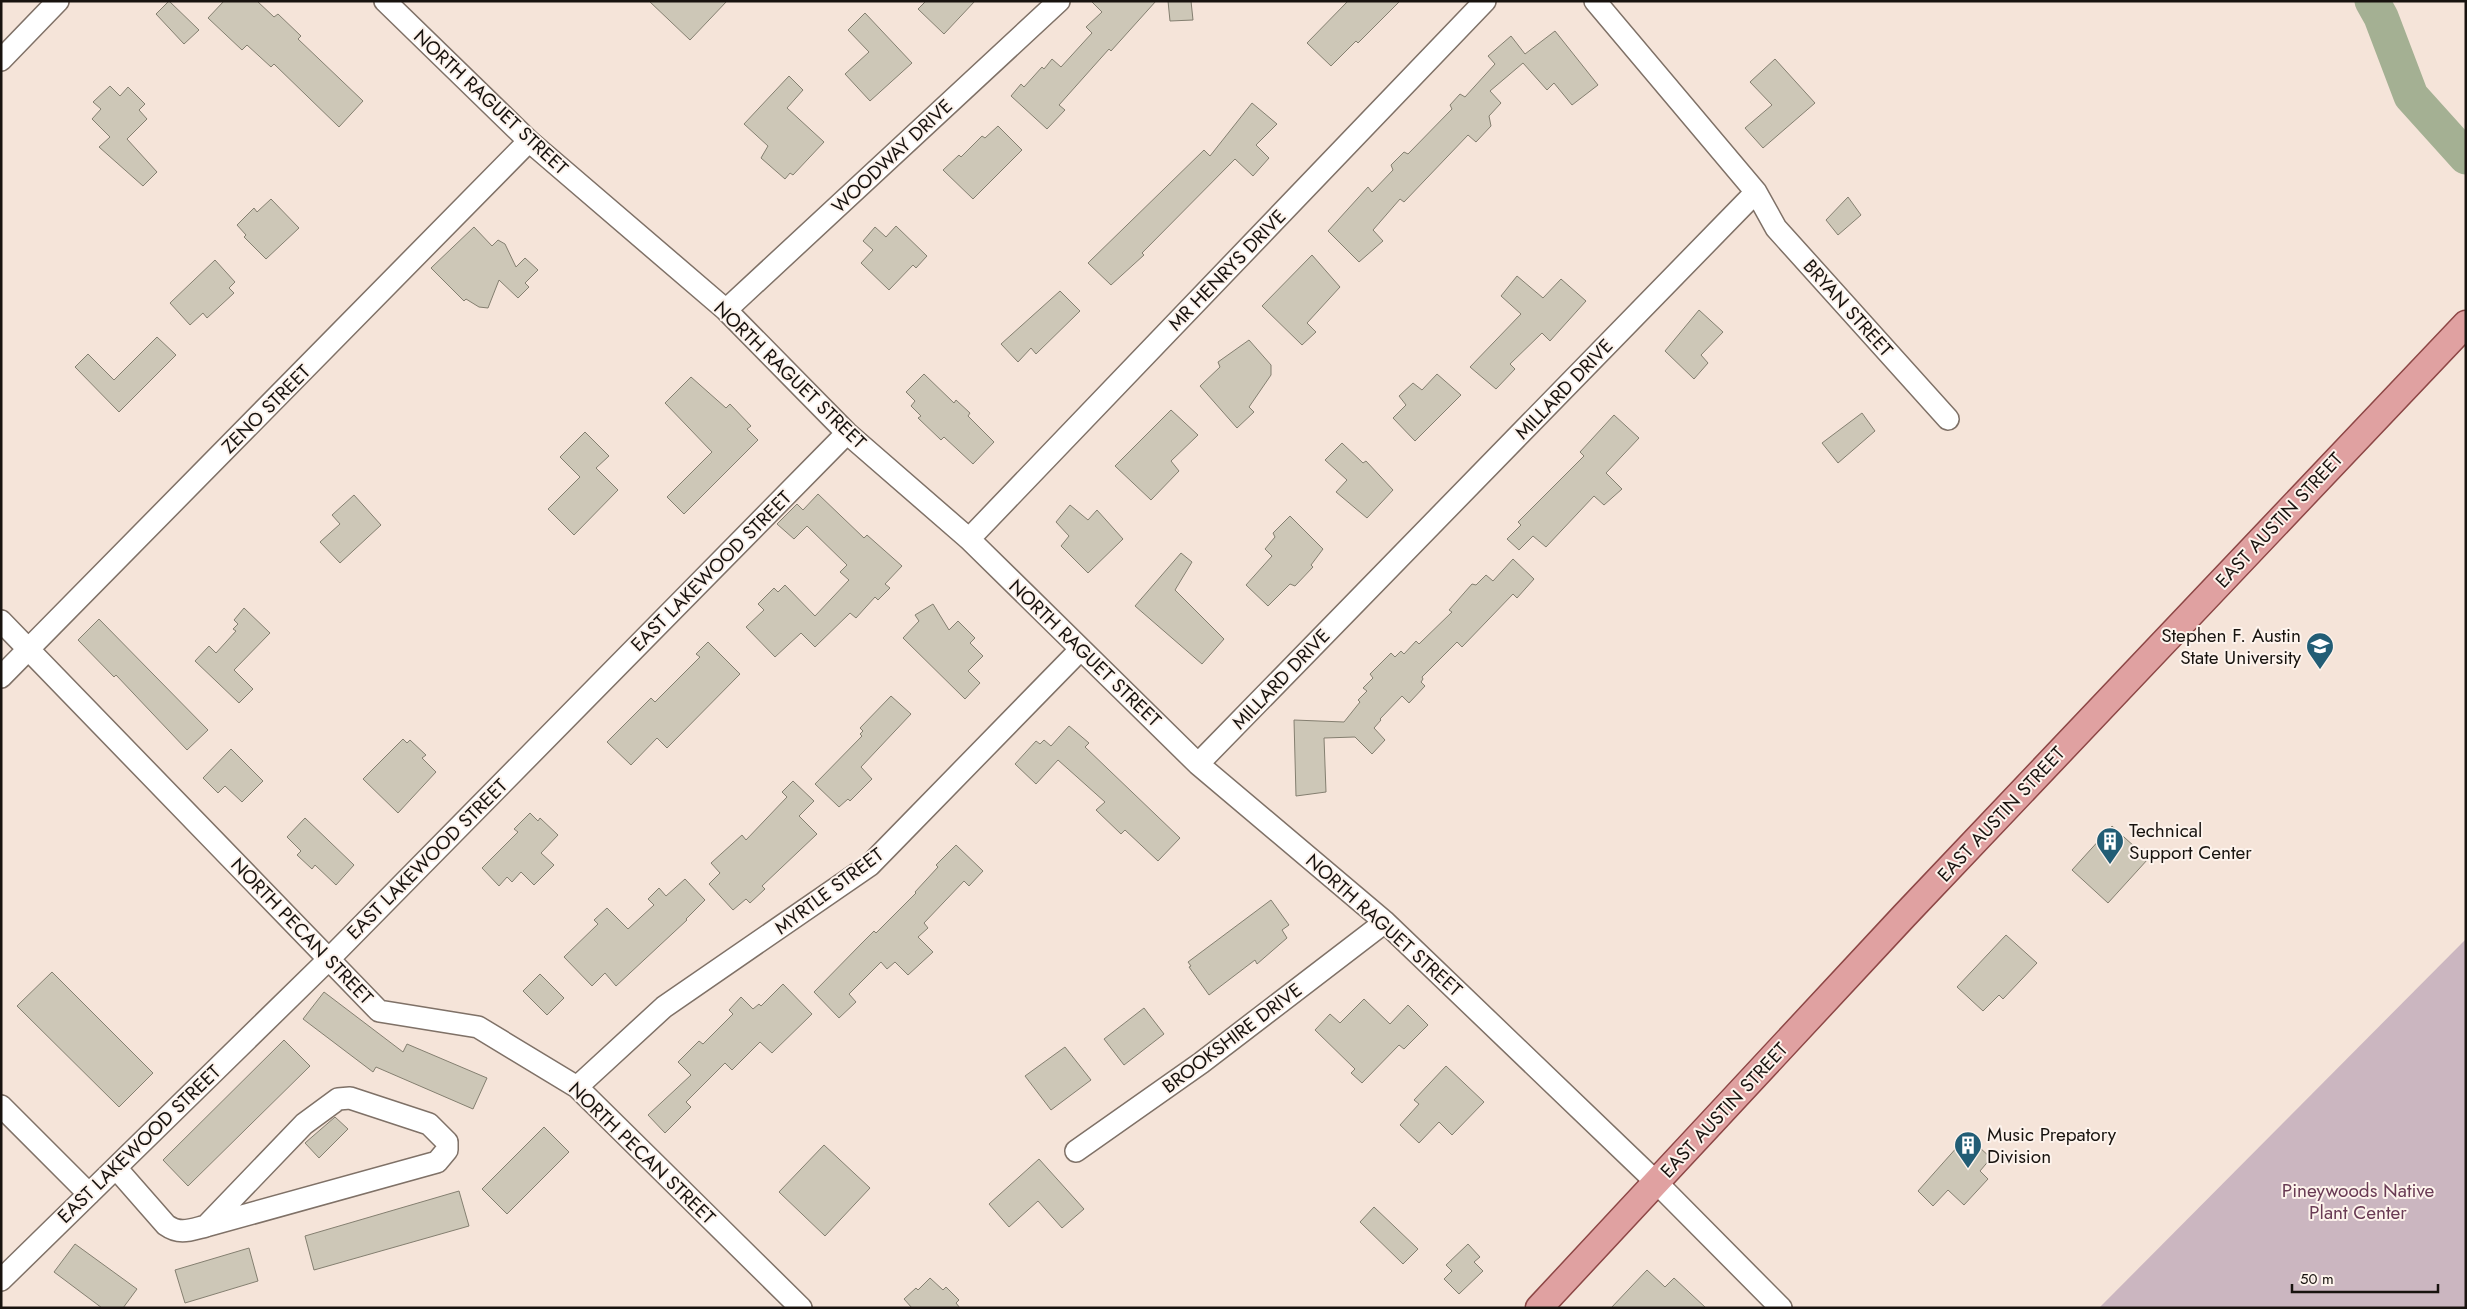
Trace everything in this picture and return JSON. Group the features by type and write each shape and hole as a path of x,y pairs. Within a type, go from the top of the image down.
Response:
{"main road":[{"name":"EAST AUSTIN STREET","path":"1539,1308 1904,916 2466,324"}],"street":[{"path":"1,60 58,1"},
{"name":"NORTH RAGUET STREET","path":"385,1 530,141 726,310 847,433 969,539 1198,764 1385,922 1656,1182 1781,1308"},
{"name":"WOODWAY DRIVE","path":"726,310 1058,1"},
{"name":"MR HENRYS DRIVE","path":"969,539 1485,1"},
{"path":"1595,1 1756,192"},
{"name":"ZENO STREET","path":"1,677 530,141"},
{"name":"BRYAN STREET","path":"1756,192 1776,228 1948,419"},
{"name":"MILLARD DRIVE","path":"1198,764 1756,192"},
{"name":"EAST LAKEWOOD STREET","path":"1,1280 329,959 847,433"},
{"name":"NORTH PECAN STREET","path":"1,621 379,1011 478,1027 577,1087 801,1308"},
{"name":"MYRTLE STREET","path":"577,1087 664,1007 870,865 1081,649"},
{"name":"BROOKSHIRE DRIVE","path":"1076,1151 1201,1063 1385,922"},
{"path":"116,1168 174,1231 182,1232 206,1226 437,1162 447,1150 447,1142 429,1124 350,1098 338,1099 304,1124 206,1226"},
{"path":"1,1106 89,1194"}],"green space":[{"name":"Pineywoods Native Plant Center","path":"2466,939 2466,1308 2099,1308"}],"building":[{"path":"169,1 199,30 184,44 156,14"},
{"path":"224,1 257,1 274,17 278,14 301,36 298,39 363,101 339,127 274,64 271,67 247,45 242,50 208,18"},
{"path":"649,1 727,1 690,40"},
{"path":"926,1 975,1 944,34 918,9"},
{"path":"1091,1 1156,1 1111,51 1109,49 1059,105 1065,110 1047,129 1011,96 1021,84 1024,87 1052,59 1061,67 1092,33 1086,27 1102,12"},
{"path":"1168,1 1191,1 1193,20 1170,21"},
{"path":"1348,1 1400,1 1358,43 1356,41 1331,66 1307,43"},
{"path":"865,13 912,63 870,101 845,74 869,52 848,30"},
{"path":"1555,31 1598,85 1572,105 1554,83 1547,90 1523,63 1490,91 1501,103 1489,116 1491,126 1476,142 1468,135 1404,202 1400,199 1373,230 1383,241 1359,262 1328,231 1368,187 1372,192 1393,170 1391,165 1404,152 1408,154 1452,109 1450,105 1460,94 1465,97 1495,64 1488,56 1511,36 1525,54"},
{"path":"1775,59 1815,103 1763,148 1745,128 1772,105 1750,82"},
{"path":"789,76 803,90 787,108 824,142 793,175 790,173 785,179 761,158 768,146 744,124"},
{"path":"110,86 120,96 128,87 145,104 139,110 147,119 127,139 157,172 143,186 99,147 110,137 92,119 101,109 93,102"},
{"path":"1252,103 1277,124 1256,145 1269,158 1253,176 1235,159 1142,253 1144,255 1111,285 1088,263 1204,150 1210,156"},
{"path":"998,126 1022,150 973,199 943,170 959,155 961,157 982,136 985,138"},
{"path":"1848,197 1861,215 1838,235 1826,220"},
{"path":"271,199 299,228 266,259 244,237 246,235 237,225 254,208 257,212"},
{"path":"896,226 927,256 916,268 913,265 889,290 861,263 873,250 863,241 875,227 886,237"},
{"path":"474,227 492,246 498,240 505,244 516,267 525,258 538,270 525,283 529,287 518,298 499,280 488,308 479,307 466,299 464,301 431,268"},
{"path":"1312,255 1340,287 1307,323 1316,332 1302,345 1262,306"},
{"path":"215,260 235,282 229,288 234,293 207,318 203,313 190,325 170,303"},
{"path":"1517,276 1543,298 1561,279 1586,301 1550,341 1542,333 1510,364 1515,369 1496,389 1470,367 1521,314 1501,296"},
{"path":"1060,291 1080,311 1036,354 1031,348 1018,362 1001,344"},
{"path":"1699,310 1723,332 1701,355 1708,363 1694,379 1665,351"},
{"path":"157,337 176,355 119,412 75,367 88,354 114,380"},
{"path":"1249,340 1271,365 1271,375 1249,407 1254,412 1237,428 1200,386 1220,367 1218,362"},
{"path":"924,374 954,403 956,400 970,413 968,416 994,442 973,464 944,437 941,440 918,418 921,416 911,406 915,401 906,392"},
{"path":"1437,374 1461,395 1415,441 1393,418 1406,405 1399,396 1413,383 1422,390"},
{"path":"691,377 726,408 730,404 751,426 747,429 758,440 684,514 667,497 712,452 665,403"},
{"path":"1171,410 1198,435 1171,461 1179,471 1151,500 1115,466"},
{"path":"1862,413 1875,431 1838,463 1822,443"},
{"path":"1614,415 1639,438 1606,473 1622,489 1604,505 1594,496 1546,547 1533,536 1519,550 1507,539 1521,525 1518,522 1584,456 1580,452"},
{"path":"585,432 609,456 596,468 618,490 574,535 548,509 580,477 560,457"},
{"path":"1342,443 1363,463 1366,461 1393,490 1367,518 1336,492 1347,480 1325,460"},
{"path":"818,494 864,538 867,535 902,566 885,584 890,588 878,600 875,597 856,618 850,613 815,647 801,633 775,657 746,627 764,610 758,604 774,588 778,592 785,585 815,616 849,580 840,572 847,565 807,526 794,539 777,524 797,504 803,510"},
{"path":"354,495 381,525 340,563 320,542 340,524 332,515"},
{"path":"1070,505 1088,520 1097,510 1123,539 1088,573 1061,546 1069,536 1056,522"},
{"path":"1290,516 1323,549 1311,565 1313,567 1295,586 1290,584 1268,606 1246,585 1272,556 1265,549 1275,537 1273,533"},
{"path":"1181,553 1192,562 1175,590 1224,639 1202,664 1135,606"},
{"path":"1513,559 1534,579 1517,598 1513,594 1462,647 1457,642 1422,677 1421,682 1425,686 1409,703 1402,696 1380,719 1374,728 1385,740 1372,754 1355,737 1324,738 1326,792 1296,796 1294,720 1344,722 1360,702 1358,700 1367,691 1363,688 1373,678 1370,674 1391,653 1395,657 1401,651 1404,654 1416,641 1419,644 1452,612 1449,610 1472,584 1476,585 1486,575 1493,581"},
{"path":"933,604 949,630 958,621 975,638 970,643 983,656 968,671 980,683 965,699 903,638 919,621 915,615"},
{"path":"244,608 270,633 234,670 253,689 239,703 195,661 209,646 216,653 236,631 233,629 238,624 234,620"},
{"path":"99,619 208,730 187,750 116,675 114,677 78,640"},
{"path":"708,642 740,674 667,748 657,738 631,765 607,742 651,698 655,702 700,657 696,654"},
{"path":"891,696 911,714 861,767 872,779 850,801 848,799 839,807 815,784 862,736 860,734 863,731 860,728"},
{"path":"1069,726 1089,743 1085,747 1180,838 1158,861 1125,830 1121,834 1096,810 1105,802 1058,760 1036,784 1015,764 1036,741 1040,744 1044,740 1051,746"},
{"path":"403,739 407,743 410,740 426,755 422,758 436,772 398,813 363,779"},
{"path":"231,749 263,781 242,802 225,786 218,793 203,778"},
{"path":"793,781 814,801 799,816 817,834 762,886 765,889 750,903 746,899 733,910 709,884 720,873 711,863 742,835 746,840 787,797 782,792"},
{"path":"530,813 538,821 540,818 558,835 541,853 554,865 534,885 521,872 512,882 507,877 499,886 482,868 518,832 514,829"},
{"path":"305,818 354,865 336,885 315,865 312,869 297,855 301,851 287,837"},
{"name":"Technical Support Center","path":"2112,826 2148,859 2108,903 2072,870"},
{"path":"956,845 983,871 969,886 964,881 924,923 928,928 918,937 933,952 908,975 895,962 887,969 881,962 849,994 856,1002 839,1018 814,992 874,931 876,933 916,893 938,867 936,865"},
{"path":"685,879 705,900 687,920 616,986 605,973 592,986 564,957 598,924 594,920 607,908 628,929 654,905 648,899 659,888 666,896"},
{"path":"1271,900 1289,925 1282,930 1287,938 1257,964 1255,960 1209,995 1189,967 1191,966 1188,962"},
{"path":"2006,935 2037,963 2003,999 1999,995 1983,1011 1957,987"},
{"path":"52,972 153,1073 119,1107 17,1006"},
{"path":"540,974 564,998 547,1015 523,991"},
{"path":"783,984 812,1014 772,1053 760,1042 732,1070 725,1063 686,1102 691,1107 665,1133 648,1115 691,1075 678,1062 699,1041 703,1044 733,1014 729,1010 741,997 753,1009 759,1004 761,1006"},
{"path":"324,992 403,1052 407,1044 487,1078 473,1109 376,1067 373,1072 303,1019"},
{"path":"1364,999 1390,1024 1408,1005 1428,1025 1404,1049 1399,1045 1362,1083 1351,1073 1355,1069 1315,1030 1330,1014 1340,1023"},
{"path":"1144,1008 1164,1034 1124,1065 1104,1039"},
{"path":"284,1040 310,1066 188,1186 163,1160"},
{"path":"1065,1047 1091,1080 1051,1110 1025,1076"},
{"path":"1446,1066 1484,1102 1452,1135 1439,1122 1419,1143 1400,1125 1419,1104 1414,1100"},
{"path":"335,1117 348,1129 319,1158 305,1143"},
{"path":"544,1127 569,1152 507,1214 482,1189"},
{"name":"Music Prepatory Division","path":"1967,1136 1991,1158 1980,1171 1988,1179 1964,1205 1948,1190 1933,1206 1918,1191"},
{"path":"824,1145 870,1188 825,1236 779,1192"},
{"path":"1039,1159 1084,1209 1062,1228 1038,1201 1009,1227 989,1204"},
{"path":"459,1191 469,1226 314,1270 305,1236"},
{"path":"1374,1207 1418,1249 1403,1264 1360,1222"},
{"path":"75,1244 137,1289 123,1308 102,1308 54,1272"},
{"path":"1468,1244 1480,1257 1474,1262 1483,1271 1459,1294 1444,1279 1452,1271 1446,1265"},
{"path":"249,1248 258,1281 185,1303 175,1270"},
{"path":"1647,1270 1665,1287 1674,1278 1706,1308 1611,1308"},
{"path":"930,1278 943,1290 946,1287 959,1300 956,1303 960,1308 912,1308 904,1299 916,1288 918,1290"}],"waterway":[{"path":"2372,1 2381,17 2411,96 2466,157"}],"place":[{"name":"Stephen F. Austin State University","path":"2320,670"},
{"name":"Technical Support Center","path":"2110,865"},
{"name":"Music Prepatory Division","path":"1968,1169"}]}
